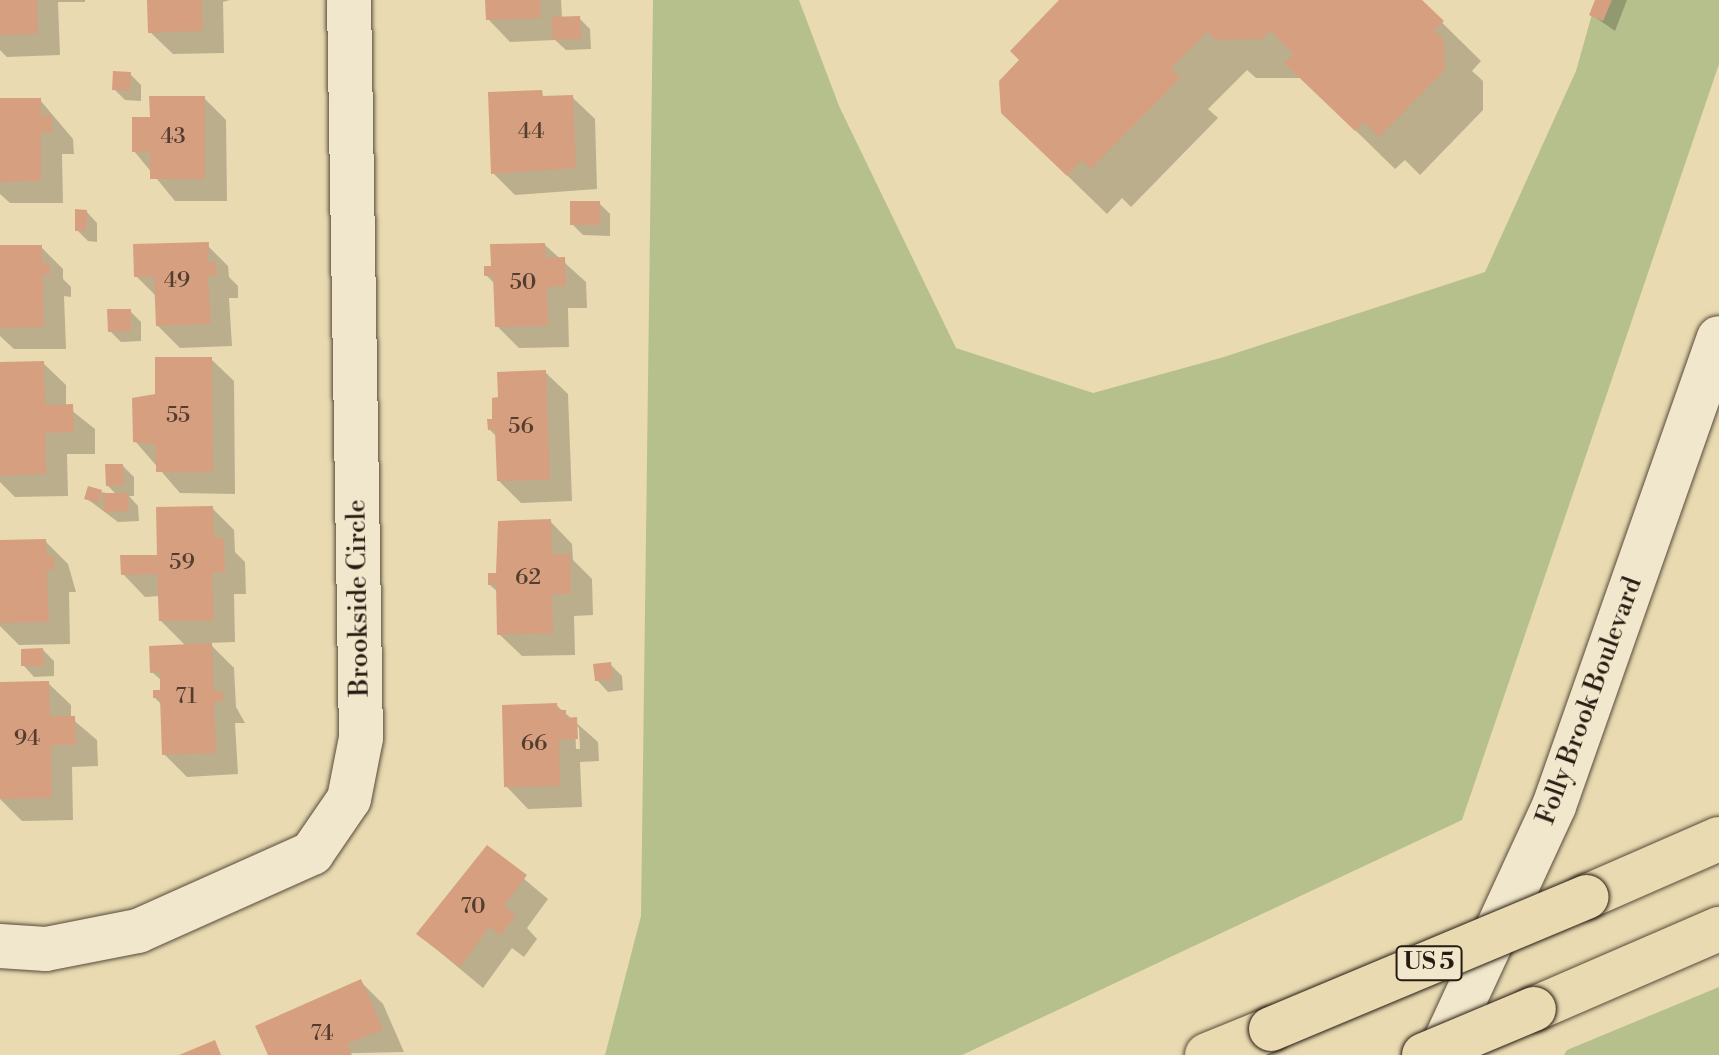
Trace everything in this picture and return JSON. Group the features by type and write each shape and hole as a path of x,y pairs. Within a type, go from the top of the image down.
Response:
{"highway":[{"name":"US 5","path":"1207,1055 1719,839"},
{"path":"1424,1055 1719,929"}],"street":[{"name":"Brookside Circle","path":"0,946 46,949 138,931 312,853 349,799 361,738 349,0"},
{"name":"Folly Brook Boulevard","path":"1439,1055 1554,806 1719,338"}],"green space":[{"path":"653,0 799,0 839,106 956,348 1093,393 1224,357 1485,272 1576,71 1596,0 1719,0 1719,64 1462,820 962,1055 605,1055 641,916"},
{"path":"1719,987 1719,1055 1564,1055 1567,1050"}],"building":[{"path":"0,0 37,0 38,34 0,35"},
{"path":"147,0 202,0 203,31 148,33"},
{"path":"485,0 540,0 541,18 486,20"},
{"path":"1059,0 1422,0 1444,21 1434,31 1444,40 1445,70 1379,137 1364,122 1355,131 1284,63 1294,54 1270,31 1262,39 1215,40 1207,32 1171,69 1180,78 1091,169 1082,160 1067,176 1001,113 999,81 1019,60 1010,51"},
{"path":"1595,0 1612,0 1603,21 1589,15"},
{"path":"580,16 581,39 553,40 552,17"},
{"path":"113,71 131,72 130,91 112,90"},
{"path":"542,90 543,96 573,95 576,168 491,174 488,92"},
{"path":"149,96 205,96 205,179 150,179 150,152 132,152 132,117 150,117"},
{"path":"0,98 41,98 41,115 52,115 52,133 41,132 41,181 0,182"},
{"path":"570,201 600,201 600,225 570,225"},
{"path":"75,209 87,210 86,231 75,231"},
{"path":"209,242 208,262 216,262 217,276 208,276 211,324 156,326 154,277 134,277 133,244"},
{"path":"545,243 546,258 565,257 566,286 547,287 548,326 495,327 493,275 484,276 484,266 491,266 490,244"},
{"path":"0,245 42,245 42,263 50,263 50,275 43,275 44,327 0,328"},
{"path":"107,309 131,309 131,331 108,332"},
{"path":"155,357 212,357 213,472 156,472 156,445 133,442 132,398 155,394"},
{"path":"44,361 45,405 73,404 74,432 45,433 46,474 0,476 0,362"},
{"path":"546,370 550,480 497,481 495,430 488,430 487,419 492,419 492,398 498,397 497,372"},
{"path":"105,464 123,464 124,485 106,486"},
{"path":"88,486 102,490 98,503 84,499"},
{"path":"103,493 128,493 129,511 104,512"},
{"path":"213,506 214,538 224,538 225,572 212,573 214,621 159,621 157,574 121,575 120,555 157,555 156,507"},
{"path":"551,519 552,554 570,554 571,594 552,594 553,633 497,635 496,585 488,585 488,573 496,573 498,521"},
{"path":"46,539 47,556 54,556 55,570 47,570 49,622 0,623 0,540"},
{"path":"212,643 214,691 223,691 223,702 214,702 216,753 162,755 160,698 153,698 153,690 160,690 160,672 150,673 149,646"},
{"path":"43,648 44,666 21,666 21,649"},
{"path":"611,662 613,680 595,681 593,664"},
{"path":"49,681 50,716 75,716 76,745 51,745 52,798 0,799 0,682"},
{"path":"557,703 558,710 566,710 566,718 577,717 578,739 559,740 560,786 504,787 502,705"},
{"path":"487,845 527,875 504,906 516,915 501,936 489,927 460,967 416,934"},
{"path":"361,979 383,1030 347,1044 352,1055 268,1055 255,1026"},
{"path":"215,1040 221,1055 179,1055"}]}
